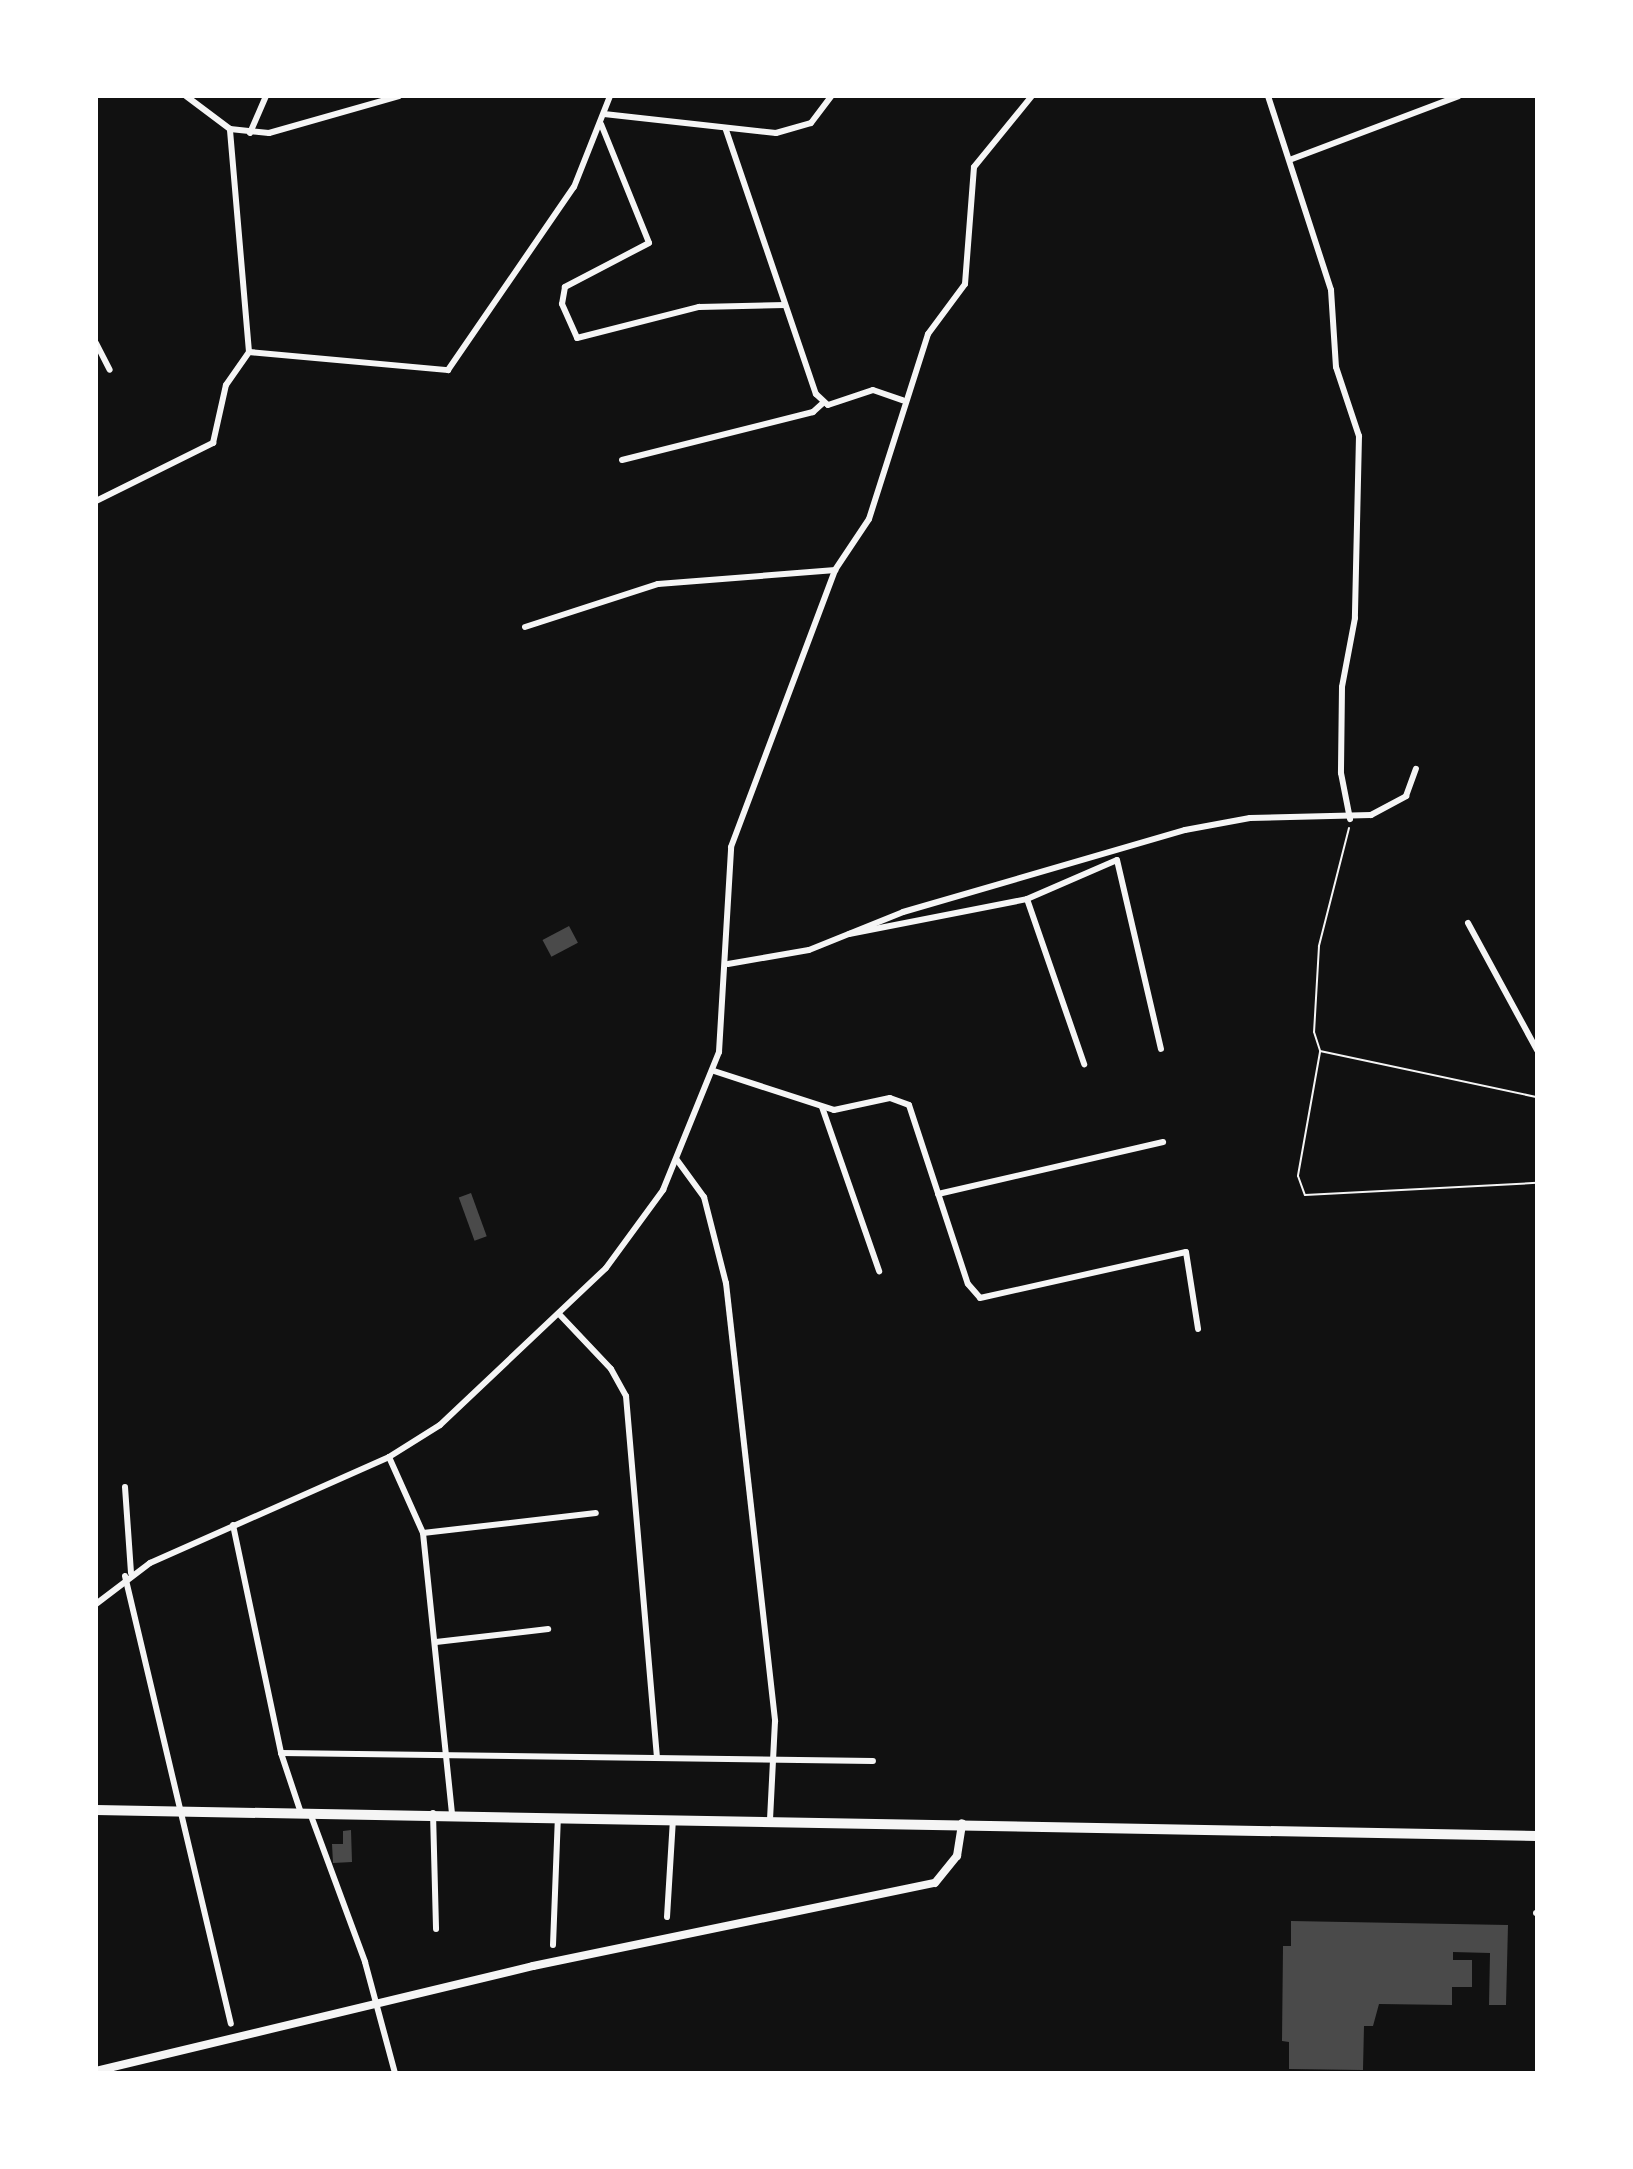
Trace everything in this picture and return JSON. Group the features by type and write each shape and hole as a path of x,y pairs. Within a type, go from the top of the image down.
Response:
{"main road":[{"path":"96,1810 433,1813 1537,1836"}],"street":[{"path":"186,96 230,129 250,133 399,96"},
{"path":"250,133 266,96"},
{"path":"249,352 448,370 574,187 610,96"},
{"path":"604,114 726,130 801,128 831,96"},
{"path":"96,1604 128,1575 389,1457 464,1405 560,1315 626,1244 677,1160 714,1071 728,964 726,863 835,570 869,519 902,400 928,334 965,284 974,167 1032,96"},
{"path":"1268,96 1292,159 1331,290 1336,367 1360,446 1355,618 1342,687 1341,773 1350,819"},
{"path":"1292,159 1459,96"},
{"path":"601,124 649,243 565,287 562,304 577,338 699,307 785,305"},
{"path":"96,501 213,443 226,385 249,352 230,129"},
{"path":"726,130 785,305 823,403"},
{"path":"96,343 110,370"},
{"path":"622,460 813,412 823,403 873,390 902,400"},
{"path":"525,627 658,584 835,570"},
{"path":"728,964 809,950 849,934 1185,830 1250,818 1350,819 1406,796 1416,769"},
{"path":"849,934 1027,899 1117,860 1161,1049"},
{"path":"1027,899 1084,1064"},
{"path":"1468,923 1537,1050"},
{"path":"714,1071 822,1107 904,1101 968,1284 980,1298 1186,1252 1198,1329"},
{"path":"822,1107 879,1271"},
{"path":"938,1194 1163,1142"},
{"path":"677,1160 704,1197 726,1283 774,1761 770,1820"},
{"path":"560,1315 611,1369 626,1396 657,1758"},
{"path":"389,1457 423,1533 449,1752 452,1814"},
{"path":"125,1487 128,1575 231,2024"},
{"path":"423,1533 596,1513"},
{"path":"233,1525 281,1753 377,2005 395,2073"},
{"path":"436,1642 548,1629"},
{"path":"281,1753 449,1752 873,1761"},
{"path":"433,1813 436,1929"},
{"path":"553,1945 558,1816"},
{"path":"667,1917 673,1819"},
{"path":"96,2071 377,2005 935,1883 953,1865 962,1823"}],"path":[{"path":"1350,819 1319,946 1314,1032 1320,1051 1298,1176 1305,1195 1537,1183"},
{"path":"1320,1051 1537,1097"}],"building":[{"path":"569,926 578,943 551,957 543,940"},
{"path":"471,1193 487,1236 475,1241 459,1197"},
{"path":"351,1830 352,1862 333,1863 332,1844 343,1844 343,1831"},
{"path":"1291,1921 1508,1925 1506,2005 1489,2005 1490,1953 1453,1952 1453,1960 1472,1960 1472,1987 1452,1987 1452,2005 1379,2004 1373,2026 1364,2026 1363,2070 1289,2069 1289,2042 1282,2041 1283,1946 1291,1946"}]}
